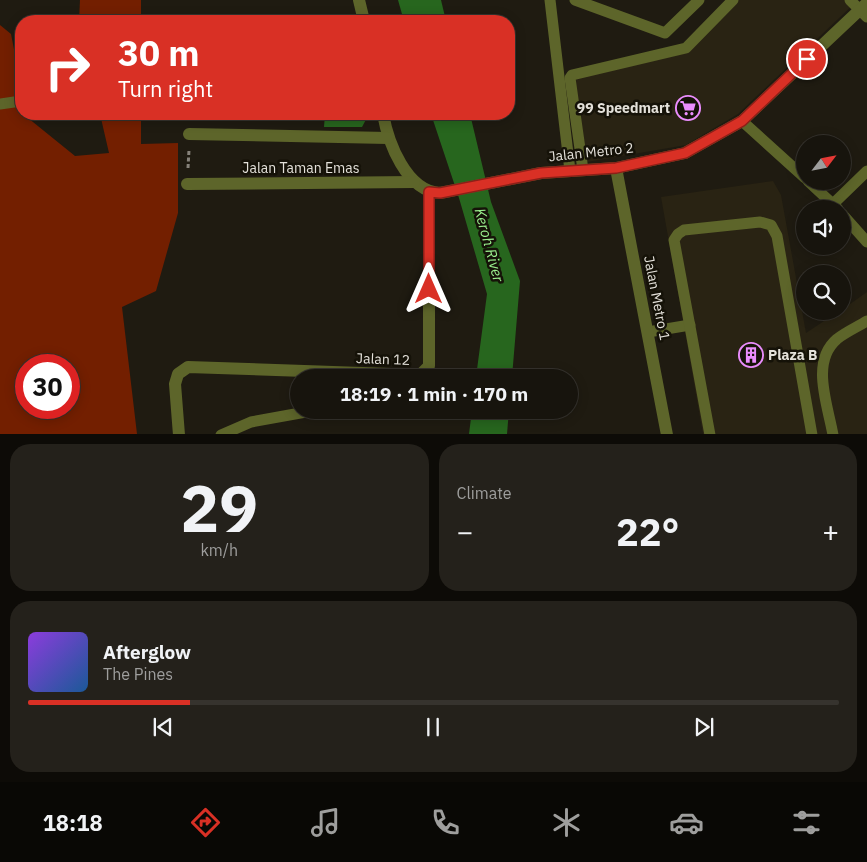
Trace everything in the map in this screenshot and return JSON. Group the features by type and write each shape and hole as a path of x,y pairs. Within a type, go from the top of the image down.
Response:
{"street":[{"path":"360,0 363,15"},
{"name":"Jalan Metro 2","path":"434,192 541,173 616,168 685,153 742,121 865,10"},
{"path":"384,120 388,138 414,182 434,192"},
{"path":"190,134 388,138"},
{"name":"Jalan Metro 1","path":"616,168 667,434"},
{"name":"Jalan Taman Emas","path":"188,184 414,182"},
{"name":"Jalan 12","path":"426,369 429,366 434,192"},
{"name":"Jalan 12","path":"179,434 175,384 178,374 188,367 290,372"}],"lane":[{"path":"550,0 576,170"},
{"path":"575,0 665,34 699,0"},
{"path":"576,170 570,78 572,75 686,48 733,0"},
{"name":"Jalan Metro 2","path":"850,0 865,10"},
{"path":"0,104 15,102"},
{"path":"742,121 796,170"},
{"path":"840,200 867,171"},
{"path":"818,190 829,200"},
{"path":"710,434 674,240 684,230 760,222 771,225 777,236 812,434"},
{"path":"851,224 867,242"},
{"path":"833,434 822,372 827,352 837,340 867,321"},
{"path":"648,332 690,325"},
{"path":"221,434 251,422 290,415"}],"path":[{"path":"188,184 190,134"}],"shaded area":[{"path":"80,0 141,0 141,15 79,15"},
{"path":"738,0 858,0 738,114 686,145 587,162 575,79 686,53"},
{"path":"0,25 11,34 15,54 15,120 30,120 75,156 109,153 101,120 141,120 141,144 178,143 178,213 156,291 122,307 137,434 0,434"},
{"path":"773,181 781,195 796,278 796,320 804,320 806,333 826,320 851,320 851,303 867,292 867,434 703,434 661,197"}],"water":[{"path":"398,0 441,0 445,15 402,15"},
{"path":"325,120 366,120 362,127 324,127"},
{"name":"Keroh River","path":"433,120 471,120 491,202 520,281 513,369 477,369 487,294 459,198"},
{"path":"471,419 508,419 507,434 469,434"}],"place":[{"name":"99 Speedmart","path":"688,108"},
{"name":"Plaza B","path":"751,355"}],"route":[{"path":"429,289 429,192 440,193 541,173 616,168 685,153 742,121 807,59"}]}
